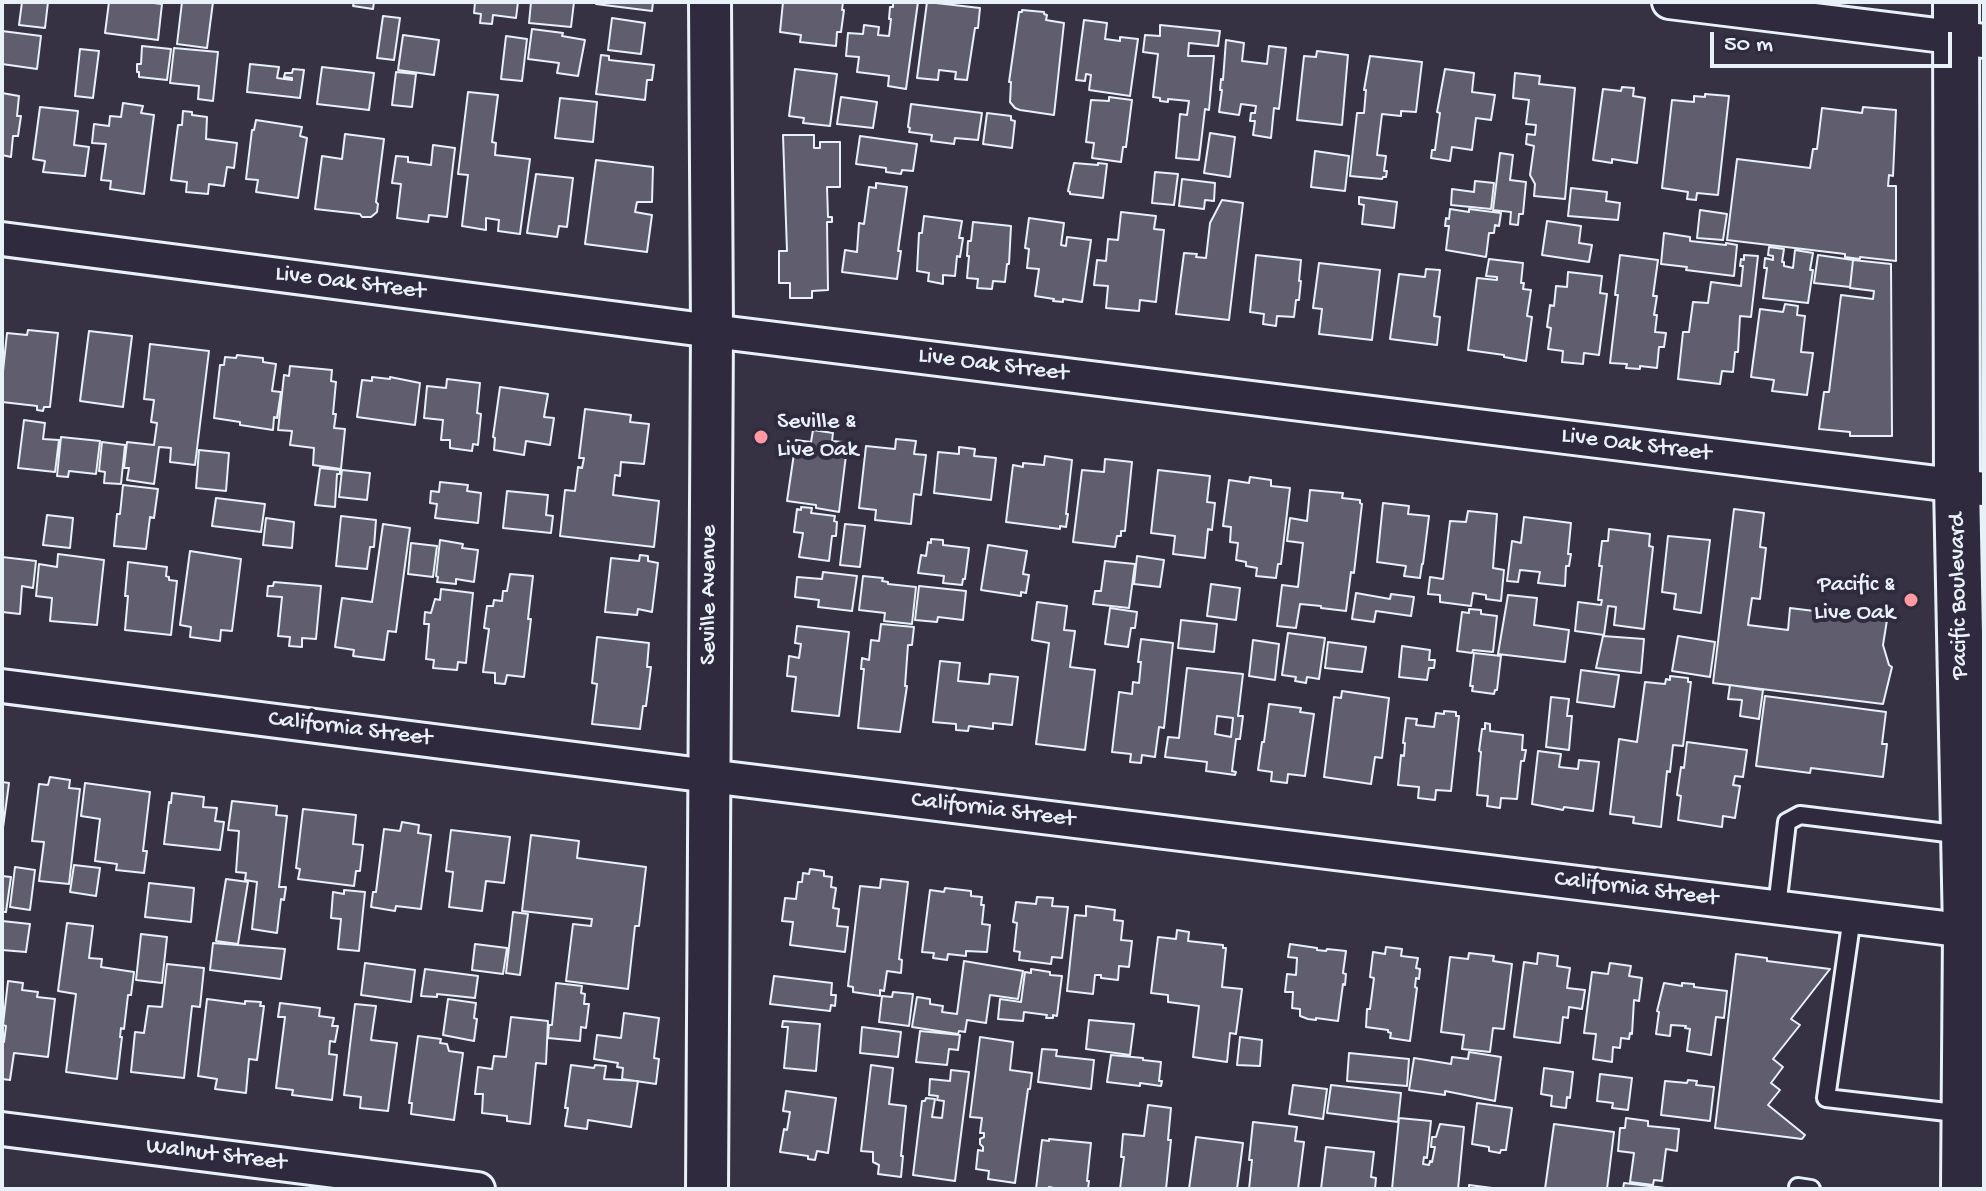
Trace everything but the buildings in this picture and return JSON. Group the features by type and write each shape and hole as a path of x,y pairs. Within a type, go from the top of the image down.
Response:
{"main road":[{"name":"Pacific Boulevard","path":"1964,1189 1975,932 1965,835 1971,487 1965,27"}],"street":[{"name":"Seville Avenue","path":"707,1189 712,331 710,2"},
{"path":"1669,2 1770,8 1965,27"},
{"name":"Live Oak Street","path":"2,239 712,331 1971,487"},
{"name":"California Street","path":"2,686 1975,932"},
{"name":"Walnut Street","path":"2,1129 478,1189"}],"lane":[{"path":"1777,907 1787,822 1800,815 1965,835"},
{"path":"1852,917 1826,1098 1965,1114"},
{"path":"1798,1189 1811,1189"}],"place":[{"name":"Seville & Live Oak","path":"761,437"},
{"name":"Pacific & Live Oak","path":"1911,600"}]}
